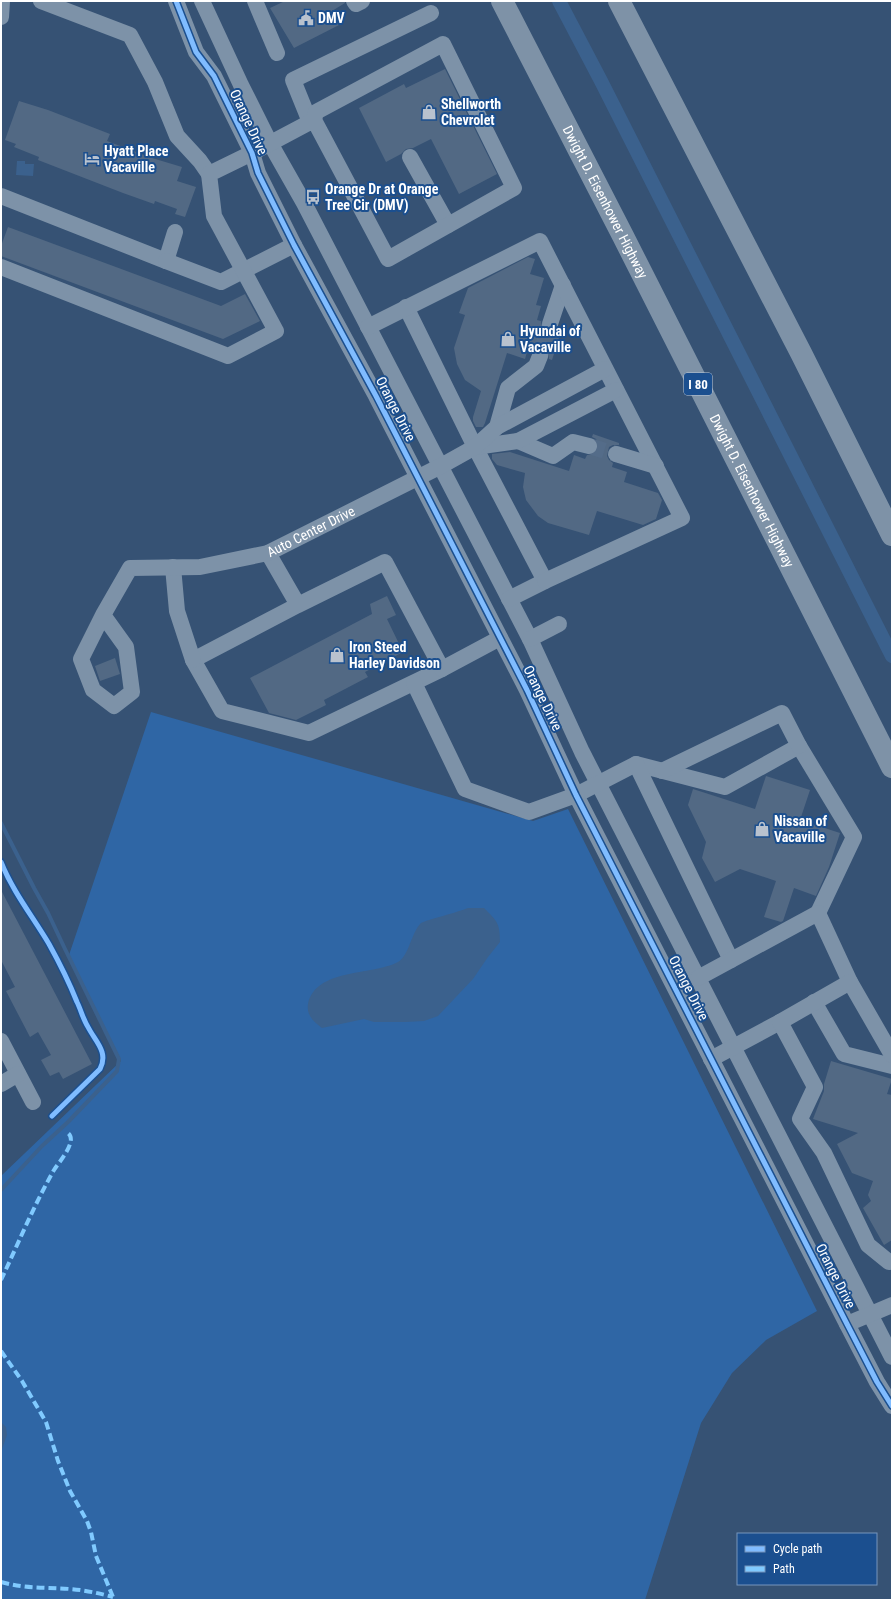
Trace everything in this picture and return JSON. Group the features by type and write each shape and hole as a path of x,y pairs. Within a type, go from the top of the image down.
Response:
{"highway":[{"name":"Dwight D. Eisenhower Highway","path":"502,1 623,236 892,767"},
{"path":"619,1 805,360 892,535"}],"street":[{"path":"1,17 2,1"},
{"path":"1,267 228,356 276,331 214,216 209,174 200,161 177,136 154,82 130,35 41,1"},
{"name":"Orange Drive","path":"176,1 196,52 214,76 252,153 258,172 294,245 366,376 527,690 576,795 847,1324 892,1406"},
{"name":"Orange Drive","path":"202,1 270,143 304,203 530,639 598,784 892,1358"},
{"path":"254,1 277,53"},
{"path":"354,1 356,4 362,1"},
{"path":"209,174 312,121 316,112 443,44 514,188 388,259 312,121 293,80 431,12"},
{"path":"410,157 448,225"},
{"path":"1,196 221,282 294,245"},
{"path":"166,261 175,232"},
{"path":"368,327 540,241 563,285 682,518 509,599"},
{"path":"550,324 563,285"},
{"path":"406,307 475,447 545,581"},
{"path":"497,427 508,388 536,366 540,356"},
{"path":"475,447 497,427 606,369"},
{"path":"475,447 518,441 616,390"},
{"path":"518,441 553,456 573,442 589,446"},
{"name":"Auto Center Drive","path":"103,615 130,568 200,567 268,553 441,466 475,447"},
{"path":"616,454 656,466"},
{"path":"268,553 298,605"},
{"path":"193,660 298,605 385,562 442,669"},
{"path":"172,567 177,611 193,660 222,711 309,733 414,683 500,638"},
{"path":"103,615 126,647 132,692 114,706 93,690 81,659 103,615"},
{"path":"530,639 559,624"},
{"path":"414,683 465,789 529,812 576,795 636,764 725,787 799,746"},
{"path":"662,771 782,713 799,746 854,838 818,913 698,978"},
{"path":"636,764 732,960"},
{"path":"818,913 850,982 892,1055"},
{"path":"711,1059 734,1048 850,982"},
{"path":"814,1002 844,1054 892,1066"},
{"path":"780,1022 815,1087 800,1119 824,1153 868,1245 891,1263"},
{"path":"1,1041 33,1102"},
{"path":"1,1084 18,1074"},
{"path":"847,1324 892,1305"}],"shaded area":[{"path":"17,161 25,161 25,164 34,164 33,176 16,175"},
{"path":"151,712 533,821 568,809 817,1311 766,1340 732,1373 701,1423 645,1600 1,1600 1,1176 121,1061 69,955"},
{"path":"468,908 484,908 492,916 498,926 500,942 473,979 438,1016 424,1021 406,1022 374,1022 364,1019 322,1028 311,1018 308,1012 308,1004 313,992 322,984 346,975 387,966 398,962 405,955 415,932 421,923"},
{"path":"1,1422 6,1427 7,1435 1,1452"}],"building":[{"name":"DMV","path":"285,1 345,1 345,3 332,11 339,25 294,48 270,8"},
{"path":"445,69 497,174 459,194 431,139 413,148 406,149 401,154 386,162 359,108 404,84 406,88"},
{"name":"Hyatt Place Vacaville","path":"19,101 48,110 110,134 107,141 152,158 182,167 177,181 196,187 185,217 175,214 177,209 155,201 154,204 123,193 38,160 39,157 14,147 16,144 5,140"},
{"path":"8,227 221,306 245,294 260,321 223,339 1,256 1,246"},
{"name":"Hyundai of Vacaville","path":"528,257 535,259 530,274 544,278 536,305 541,306 537,320 541,321 543,330 547,333 556,331 559,327 562,328 552,360 549,359 548,350 543,347 534,348 531,353 527,352 525,359 507,353 485,423 483,427 476,427 473,417 481,391 465,380 457,364 454,348 465,315 459,313 468,288"},
{"path":"593,434 619,443 619,445 609,447 607,456 613,463 612,467 627,472 624,482 658,493 662,500 656,519 643,525 597,511 589,535 548,523 538,516 526,500 523,487 525,473 497,465 492,459 492,454 510,452 569,471 574,455 585,459 587,455 592,455 596,452 598,444 596,439 592,437"},
{"path":"387,596 396,615 387,619 403,652 365,672 368,677 324,700 326,705 296,720 269,713 250,678 372,614 370,604"},
{"path":"115,658 120,674 100,681 95,666"},
{"path":"766,776 810,790 800,820 840,833 829,867 816,896 794,888 783,921 781,922 764,917 776,881 740,869 715,882 702,858 706,842 688,805 693,789 755,809"},
{"path":"1,890 92,1064 63,1079 59,1072 50,1076 41,1060 51,1055 38,1032 30,1037 6,991 15,987 1,960"},
{"path":"831,1061 892,1079 887,1094 892,1095 892,1240 884,1245 863,1208 871,1201 868,1195 873,1181 852,1173 837,1144 858,1133 813,1119 824,1091 824,1084"}],"waterway":[{"path":"559,1 892,656"},
{"path":"1,823 48,913 119,1059 117,1071 68,1122 42,1146 1,1190"}],"tunnel":[{"path":"540,356 550,324"},
{"path":"589,446 616,454"}],"marked path":[{"path":"1,1280 40,1197 54,1170 67,1152 71,1141 68,1133"},
{"path":"1,1351 22,1381 46,1422 58,1461 70,1491 87,1521 96,1556 113,1597"},
{"path":"1,1582 27,1587 81,1590 113,1597"}],"cycle path":[{"path":"176,1 196,52 214,76 252,153 258,173 294,245 376,396 527,690 576,795 847,1324 877,1382 892,1406"},
{"path":"1,862 17,894 53,951 71,987 85,1021 102,1052 103,1057 100,1069 52,1116"}],"place":[{"name":"DMV","path":"306,18"},
{"name":"Shellworth Chevrolet","path":"429,112"},
{"name":"Hyatt Place Vacaville","path":"92,159"},
{"name":"Orange Dr at Orange Tree Cir (DMV)","path":"313,197"},
{"name":"Hyundai of Vacaville","path":"508,339"},
{"name":"Iron Steed Harley Davidson","path":"337,655"},
{"name":"Nissan of Vacaville","path":"762,829"}]}
